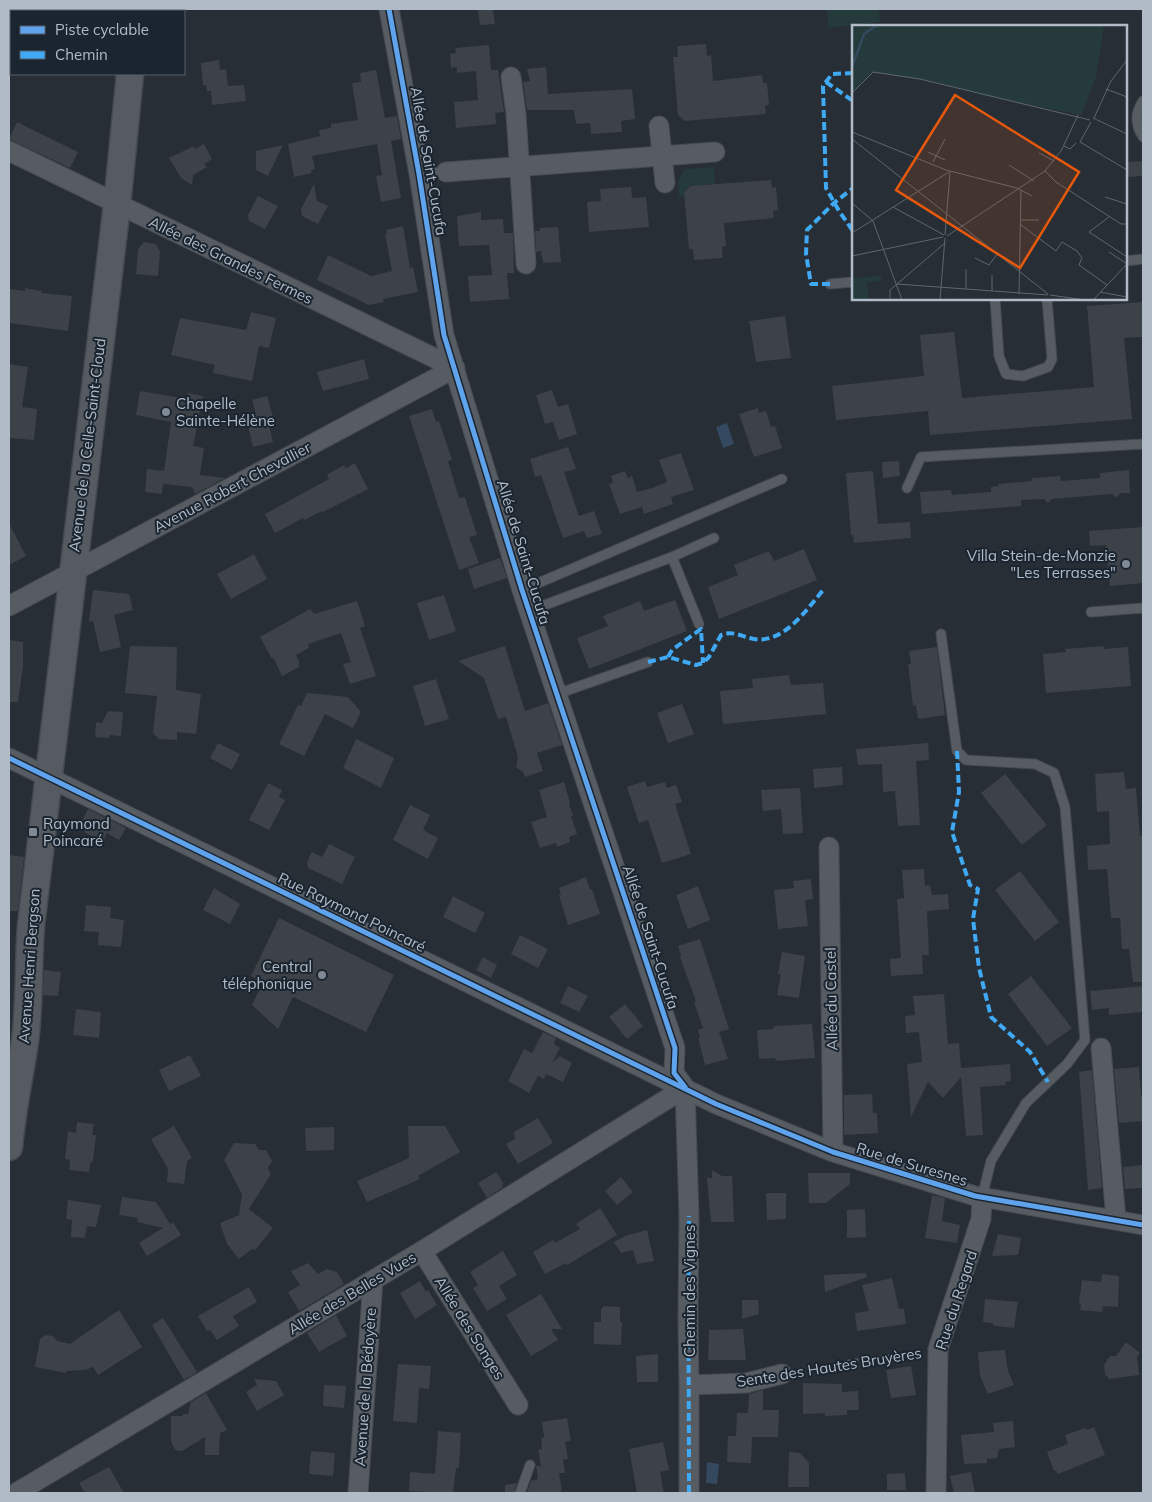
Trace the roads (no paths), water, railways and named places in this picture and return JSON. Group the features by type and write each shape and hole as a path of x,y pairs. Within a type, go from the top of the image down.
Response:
{"street":[{"name":"Allée de Saint-Cucufa","path":"389,9 419,174 444,335 522,590 675,1048 674,1073 686,1088"},
{"name":"Avenue de la Celle-Saint-Cloud","path":"43,815 54,739 72,573 117,205 130,75"},
{"path":"511,77 516,114 526,264"},
{"path":"660,126 665,182"},
{"name":"Allée des Grandes Fermes","path":"9,151 455,368"},
{"path":"446,172 715,152"},
{"name":"Avenue Robert Chevallier","path":"9,606 455,368"},
{"name":"Rue Raymond Poincaré","path":"9,758 686,1088"},
{"name":"Avenue Henri Bergson","path":"9,1147 25,1040 31,926 43,815"},
{"name":"Allée du Castel","path":"829,847 833,1152"},
{"path":"1101,1048 1116,1220"},
{"name":"Rue de Suresnes","path":"686,1088 716,1104 833,1152 982,1197 1143,1225"},
{"name":"Chemin des Vignes","path":"686,1088 689,1216 689,1493"},
{"name":"Allée des Belles Vues","path":"16,1493 422,1251 686,1088"},
{"name":"Rue du Regard","path":"936,1493 938,1349 981,1219 982,1197"},
{"name":"Allée des Songes","path":"422,1251 518,1405"},
{"name":"Avenue de la Bédoyère","path":"358,1493 372,1280"},
{"name":"Sente des Hautes Bruyères","path":"689,1385 746,1383 782,1374"}],"lane":[{"path":"1143,101 1136,119 1143,137"},
{"path":"419,174 446,172"},
{"path":"1127,261 1143,259"},
{"path":"830,284 852,282"},
{"path":"995,300 1000,356 1006,374 1023,376 1048,367 1052,359 1047,300"},
{"path":"907,488 921,457 1143,444"},
{"path":"522,590 782,479"},
{"path":"529,610 672,557 714,538"},
{"path":"672,557 699,624"},
{"path":"1091,612 1143,608"},
{"path":"941,634 957,751 966,760 1035,764 1054,773 1065,807 1085,1040 1067,1064 1026,1103 991,1161 982,1197"},
{"path":"557,694 648,662"},
{"path":"520,1493 530,1465"}],"water":[{"path":"727,423 734,444 723,448 716,427"},
{"path":"707,1462 719,1464 717,1484 706,1483"}],"place":[{"name":"Chapelle Sainte-Hélène","path":"166,412"},
{"name":"Villa Stein-de-Monzie \"Les Terrasses\"","path":"1126,564"},
{"name":"Raymond Poincaré","path":"33,832"},
{"name":"Central téléphonique","path":"322,975"}]}
